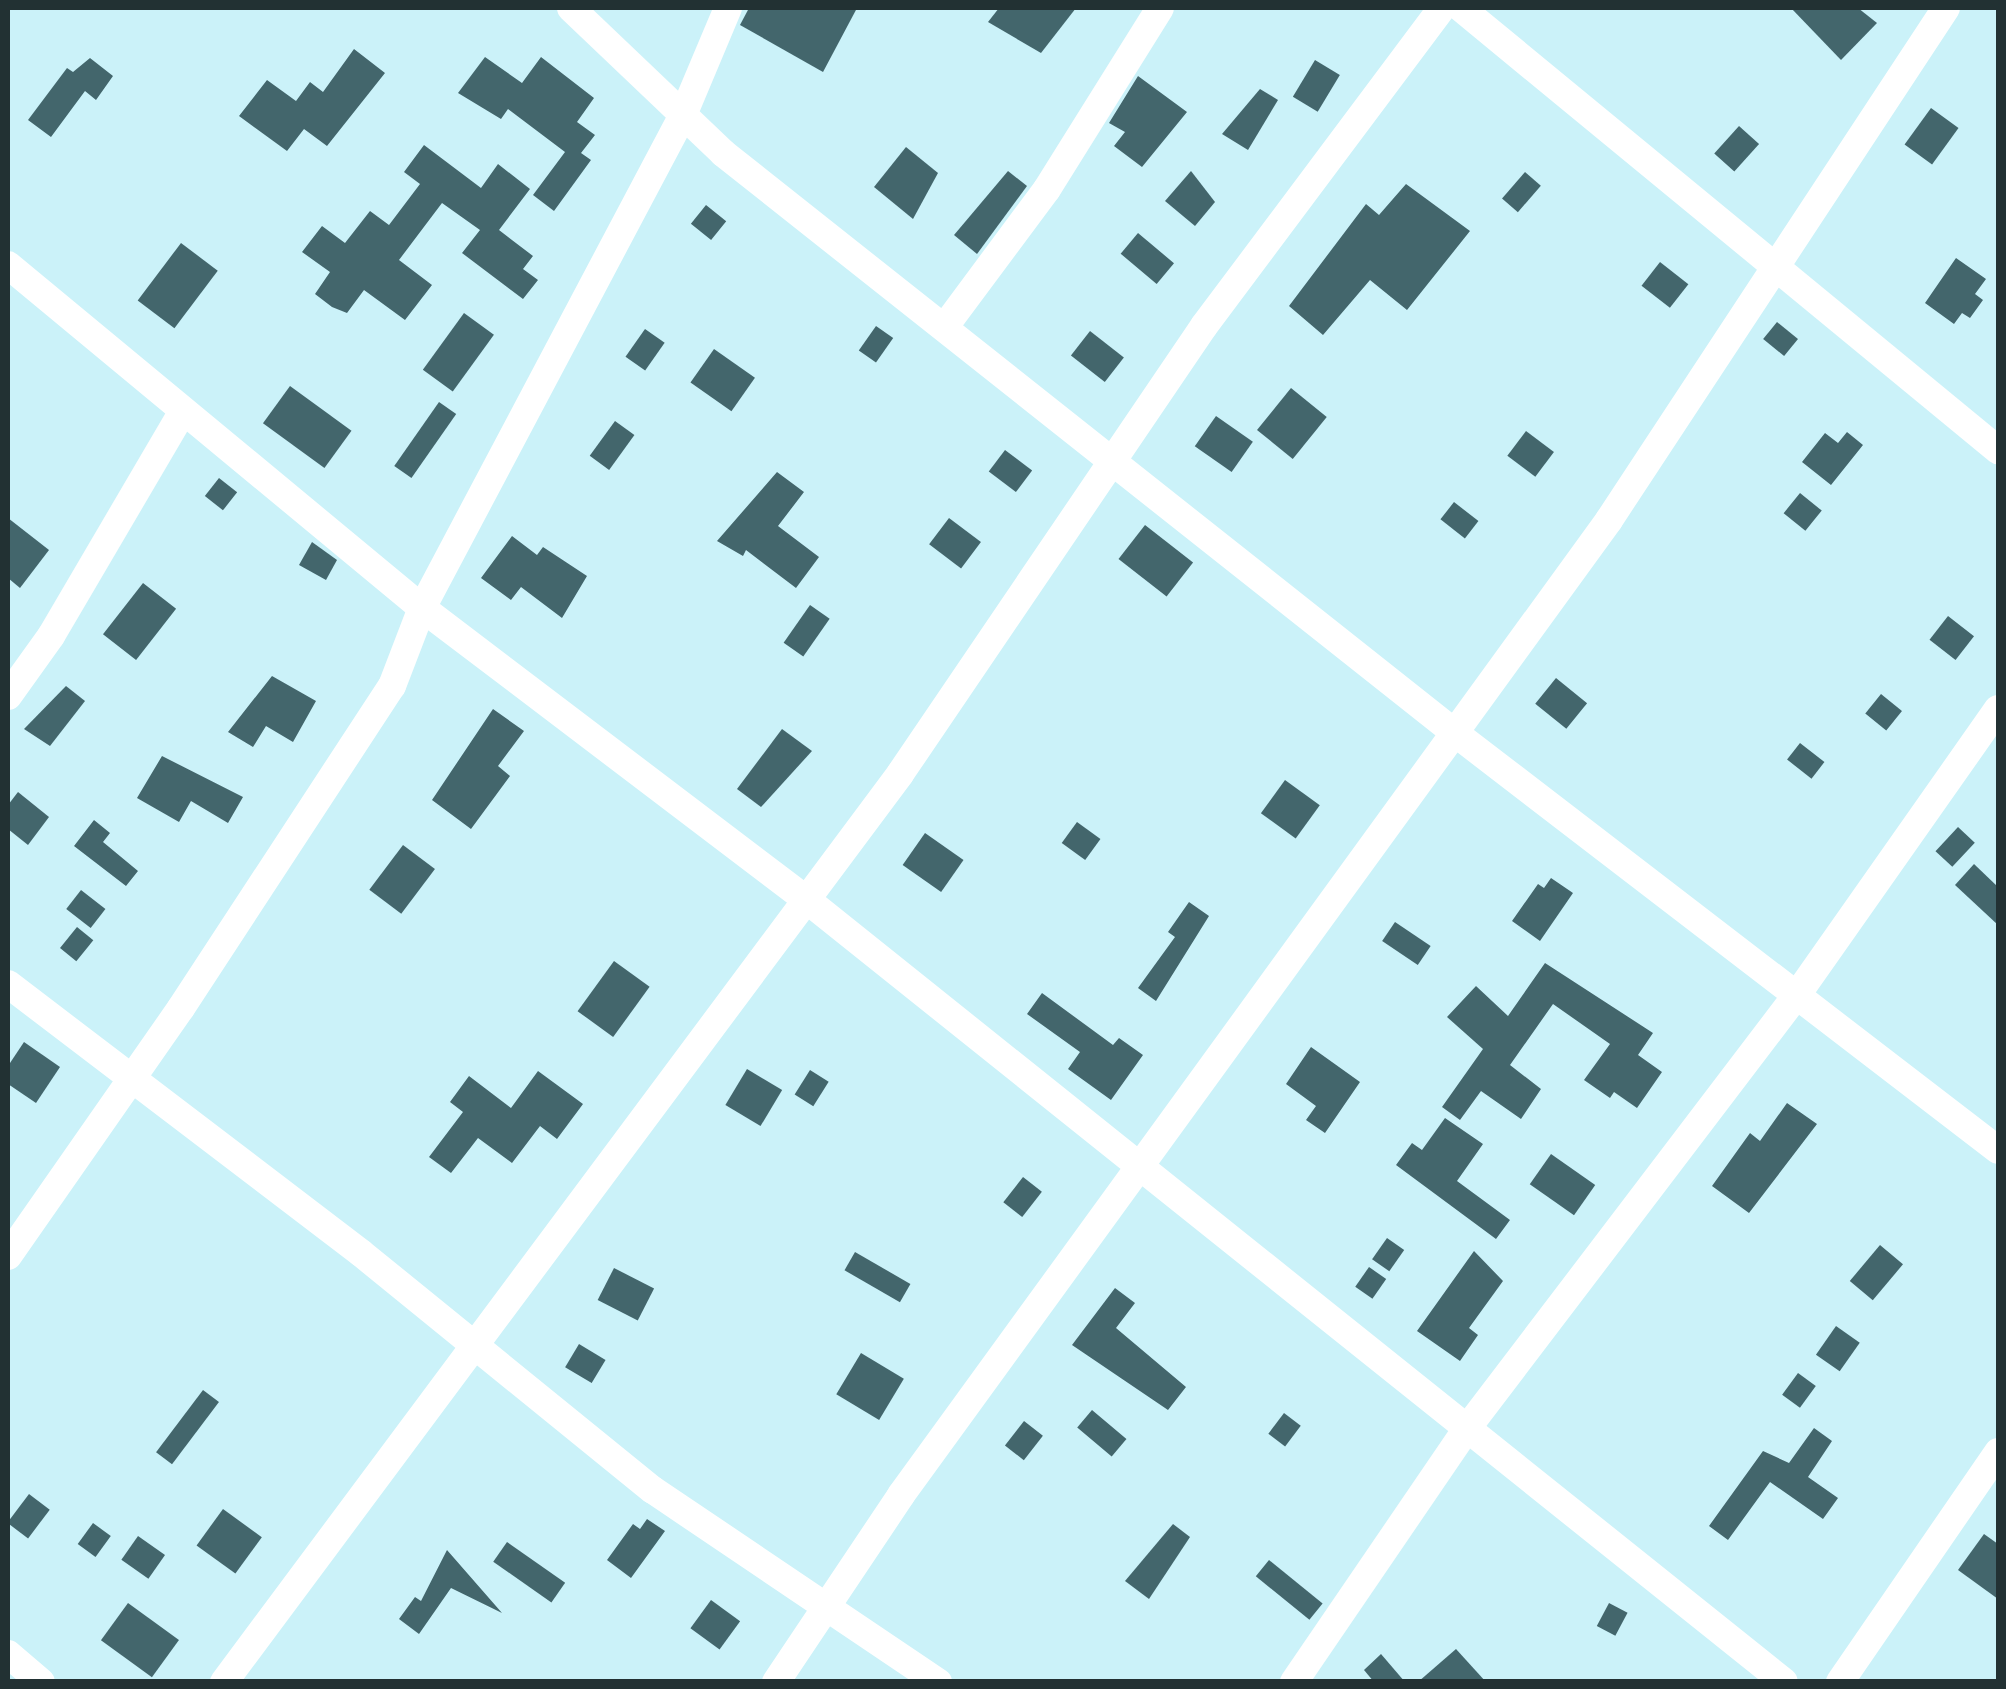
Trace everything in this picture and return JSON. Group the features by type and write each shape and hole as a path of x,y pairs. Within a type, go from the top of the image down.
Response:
{"street":[{"path":"570,8 683,115 1112,460 1455,733 1800,992 1998,1150"},
{"path":"8,1256 392,686 422,608 683,115 728,8"},
{"path":"946,325 1047,188 1160,8"},
{"path":"224,1682 360,1492 474,1350 672,1073 807,900 1042,572 1112,460 1204,326 1442,8"},
{"path":"1461,8 1998,450"},
{"path":"776,1682 826,1601 1610,520 1775,263 1946,8"},
{"path":"8,265 422,608 807,900 1465,1431 1784,1682"},
{"path":"8,696 51,636 183,410"},
{"path":"1294,1682 1465,1431 1800,992 1998,709"},
{"path":"8,984 132,1074 653,1490 826,1601 938,1682"},
{"path":"1840,1682 1998,1452"},
{"path":"8,1654 41,1682"}],"building":[{"path":"749,8 857,8 823,72 740,25"},
{"path":"999,8 1076,8 1041,53 988,22"},
{"path":"1791,8 1858,8 1877,23 1841,60"},
{"path":"354,49 385,73 327,146 304,129 287,151 239,116 267,80 296,101 310,82 323,92"},
{"path":"485,57 522,83 541,57 594,98 577,122 595,135 581,153 591,160 554,211 533,195 565,152 508,109 501,119 458,93"},
{"path":"90,58 113,76 96,100 85,91 51,137 28,120 67,68 73,72"},
{"path":"1315,60 1340,75 1318,112 1293,97"},
{"path":"1138,76 1187,112 1142,167 1114,146 1125,132 1109,123"},
{"path":"1260,89 1278,100 1248,150 1222,134"},
{"path":"1931,108 1959,128 1932,164 1905,144"},
{"path":"1739,126 1759,144 1734,172 1714,153"},
{"path":"424,145 481,188 498,164 530,189 499,230 533,256 523,269 538,280 523,299 462,253 480,230 442,203 399,260 432,285 405,320 364,290 347,313 332,307 315,294 330,272 302,252 322,226 345,243 370,211 389,225 420,184 404,172"},
{"path":"906,147 938,173 913,219 874,187"},
{"path":"1008,171 1027,186 977,254 954,235"},
{"path":"1191,171 1215,202 1195,226 1165,201"},
{"path":"1525,172 1541,186 1518,212 1502,198"},
{"path":"1406,184 1470,231 1407,310 1370,280 1323,335 1289,306 1366,204 1379,215"},
{"path":"706,205 726,221 711,240 691,224"},
{"path":"1138,233 1174,263 1157,284 1121,254"},
{"path":"181,243 218,271 174,328 138,301"},
{"path":"1956,258 1986,279 1975,294 1983,300 1970,318 1962,313 1954,324 1925,303"},
{"path":"1660,262 1688,284 1670,308 1642,286"},
{"path":"464,313 494,335 453,391 423,370"},
{"path":"1777,322 1798,339 1784,356 1763,339"},
{"path":"876,326 893,338 876,363 859,351"},
{"path":"645,329 665,343 645,371 625,357"},
{"path":"1090,331 1124,357 1105,382 1071,355"},
{"path":"714,349 755,378 731,411 690,383"},
{"path":"290,386 351,431 324,468 263,423"},
{"path":"1291,388 1327,417 1293,459 1257,430"},
{"path":"439,402 456,414 411,478 394,466"},
{"path":"1216,416 1253,442 1232,472 1195,446"},
{"path":"615,421 634,435 609,470 590,456"},
{"path":"1526,431 1554,452 1535,477 1507,456"},
{"path":"1847,432 1863,445 1831,485 1802,462 1825,433 1838,443"},
{"path":"1005,450 1032,470 1016,492 989,472"},
{"path":"777,472 804,492 778,526 819,557 796,588 746,550 743,556 717,541"},
{"path":"219,478 237,492 223,510 205,496"},
{"path":"1800,493 1822,511 1805,531 1784,513"},
{"path":"1454,502 1478,521 1465,538 1440,519"},
{"path":"8,518 49,550 20,588 8,578"},
{"path":"949,518 981,542 961,568 929,544"},
{"path":"1145,525 1193,563 1167,596 1119,559"},
{"path":"512,536 537,555 543,547 587,576 562,618 521,587 511,600 481,578"},
{"path":"312,542 337,560 326,580 299,565"},
{"path":"143,583 176,609 136,660 103,634"},
{"path":"810,605 830,619 803,656 784,643"},
{"path":"1948,616 1974,636 1956,660 1930,640"},
{"path":"272,676 316,701 293,742 266,726 253,747 228,732"},
{"path":"1556,678 1587,703 1566,729 1535,704"},
{"path":"66,686 85,701 50,746 24,729"},
{"path":"1881,694 1902,711 1886,730 1865,713"},
{"path":"493,709 524,731 498,766 510,776 471,829 432,800"},
{"path":"782,729 812,751 761,807 737,789"},
{"path":"1800,743 1824,762 1811,779 1787,760"},
{"path":"162,756 243,797 228,823 191,801 179,822 137,798"},
{"path":"1285,780 1320,805 1296,838 1261,813"},
{"path":"18,792 49,817 28,845 8,829 8,805"},
{"path":"94,820 110,833 103,842 138,871 126,886 74,846"},
{"path":"1077,822 1100,839 1085,860 1062,843"},
{"path":"1958,827 1975,843 1952,867 1935,851"},
{"path":"925,833 964,860 941,892 903,865"},
{"path":"403,845 435,869 401,914 369,890"},
{"path":"1974,864 1998,887 1998,925 1955,885"},
{"path":"1551,878 1573,893 1540,941 1512,921 1538,884 1544,888"},
{"path":"81,890 105,909 91,928 66,909"},
{"path":"1189,902 1209,916 1156,1001 1138,988 1175,937 1168,932"},
{"path":"1395,922 1431,946 1418,965 1382,941"},
{"path":"77,927 93,940 76,961 60,948"},
{"path":"614,961 650,987 613,1037 578,1011"},
{"path":"1545,963 1653,1033 1638,1055 1662,1072 1637,1108 1614,1092 1610,1098 1584,1080 1610,1044 1553,1004 1510,1065 1541,1089 1521,1119 1481,1091 1460,1120 1442,1107 1483,1049 1447,1017 1476,986 1508,1016"},
{"path":"1042,993 1113,1045 1119,1038 1143,1055 1111,1100 1068,1069 1080,1052 1027,1014"},
{"path":"24,1042 60,1067 36,1103 8,1084 8,1066"},
{"path":"1311,1047 1360,1082 1325,1133 1306,1120 1316,1106 1286,1084"},
{"path":"747,1069 782,1090 761,1126 725,1105"},
{"path":"810,1070 829,1082 813,1106 795,1095"},
{"path":"538,1071 583,1104 557,1139 540,1126 512,1163 478,1138 451,1173 429,1157 463,1112 450,1102 469,1076 511,1108"},
{"path":"1787,1103 1817,1124 1749,1213 1712,1186 1750,1133 1760,1141"},
{"path":"1445,1118 1483,1144 1457,1181 1510,1220 1496,1239 1396,1165 1412,1143 1422,1150"},
{"path":"1551,1154 1595,1185 1574,1215 1530,1184"},
{"path":"1023,1177 1042,1192 1022,1217 1003,1202"},
{"path":"1387,1238 1404,1250 1389,1271 1372,1259"},
{"path":"1880,1245 1903,1264 1873,1300 1850,1281"},
{"path":"1474,1251 1503,1281 1469,1328 1478,1335 1460,1361 1417,1331"},
{"path":"855,1252 910,1284 900,1302 844,1270"},
{"path":"1369,1267 1386,1279 1372,1299 1355,1287"},
{"path":"614,1268 654,1288 638,1321 598,1300"},
{"path":"1115,1288 1135,1303 1116,1328 1186,1387 1168,1410 1072,1345"},
{"path":"1836,1326 1860,1343 1840,1371 1816,1355"},
{"path":"579,1344 606,1360 592,1383 565,1367"},
{"path":"861,1353 904,1379 879,1420 836,1394"},
{"path":"1798,1373 1816,1386 1800,1408 1782,1395"},
{"path":"203,1390 219,1402 172,1464 156,1452"},
{"path":"1092,1410 1126,1439 1112,1457 1077,1428"},
{"path":"1284,1413 1301,1426 1285,1446 1268,1434"},
{"path":"1024,1421 1043,1436 1024,1460 1005,1445"},
{"path":"1814,1428 1832,1441 1808,1477 1838,1498 1823,1519 1770,1482 1728,1540 1709,1526 1763,1451 1789,1463"},
{"path":"29,1494 50,1510 28,1538 8,1522"},
{"path":"223,1509 262,1537 235,1574 197,1545"},
{"path":"647,1519 665,1531 631,1578 607,1560 633,1524 640,1529"},
{"path":"93,1523 111,1536 96,1557 78,1544"},
{"path":"1173,1524 1190,1537 1149,1599 1125,1581"},
{"path":"1984,1534 1998,1544 1998,1599 1958,1570"},
{"path":"138,1536 165,1555 148,1579 121,1560"},
{"path":"507,1542 565,1583 551,1602 493,1562"},
{"path":"447,1550 502,1613 451,1588 419,1634 399,1619 415,1597 421,1601"},
{"path":"1269,1560 1323,1603 1309,1620 1256,1576"},
{"path":"711,1600 740,1621 720,1649 690,1628"},
{"path":"128,1603 179,1640 152,1677 101,1640"},
{"path":"1609,1603 1628,1613 1615,1636 1597,1626"},
{"path":"1456,1649 1486,1682 1418,1682"},
{"path":"1381,1654 1405,1682 1374,1682 1364,1670"}]}
